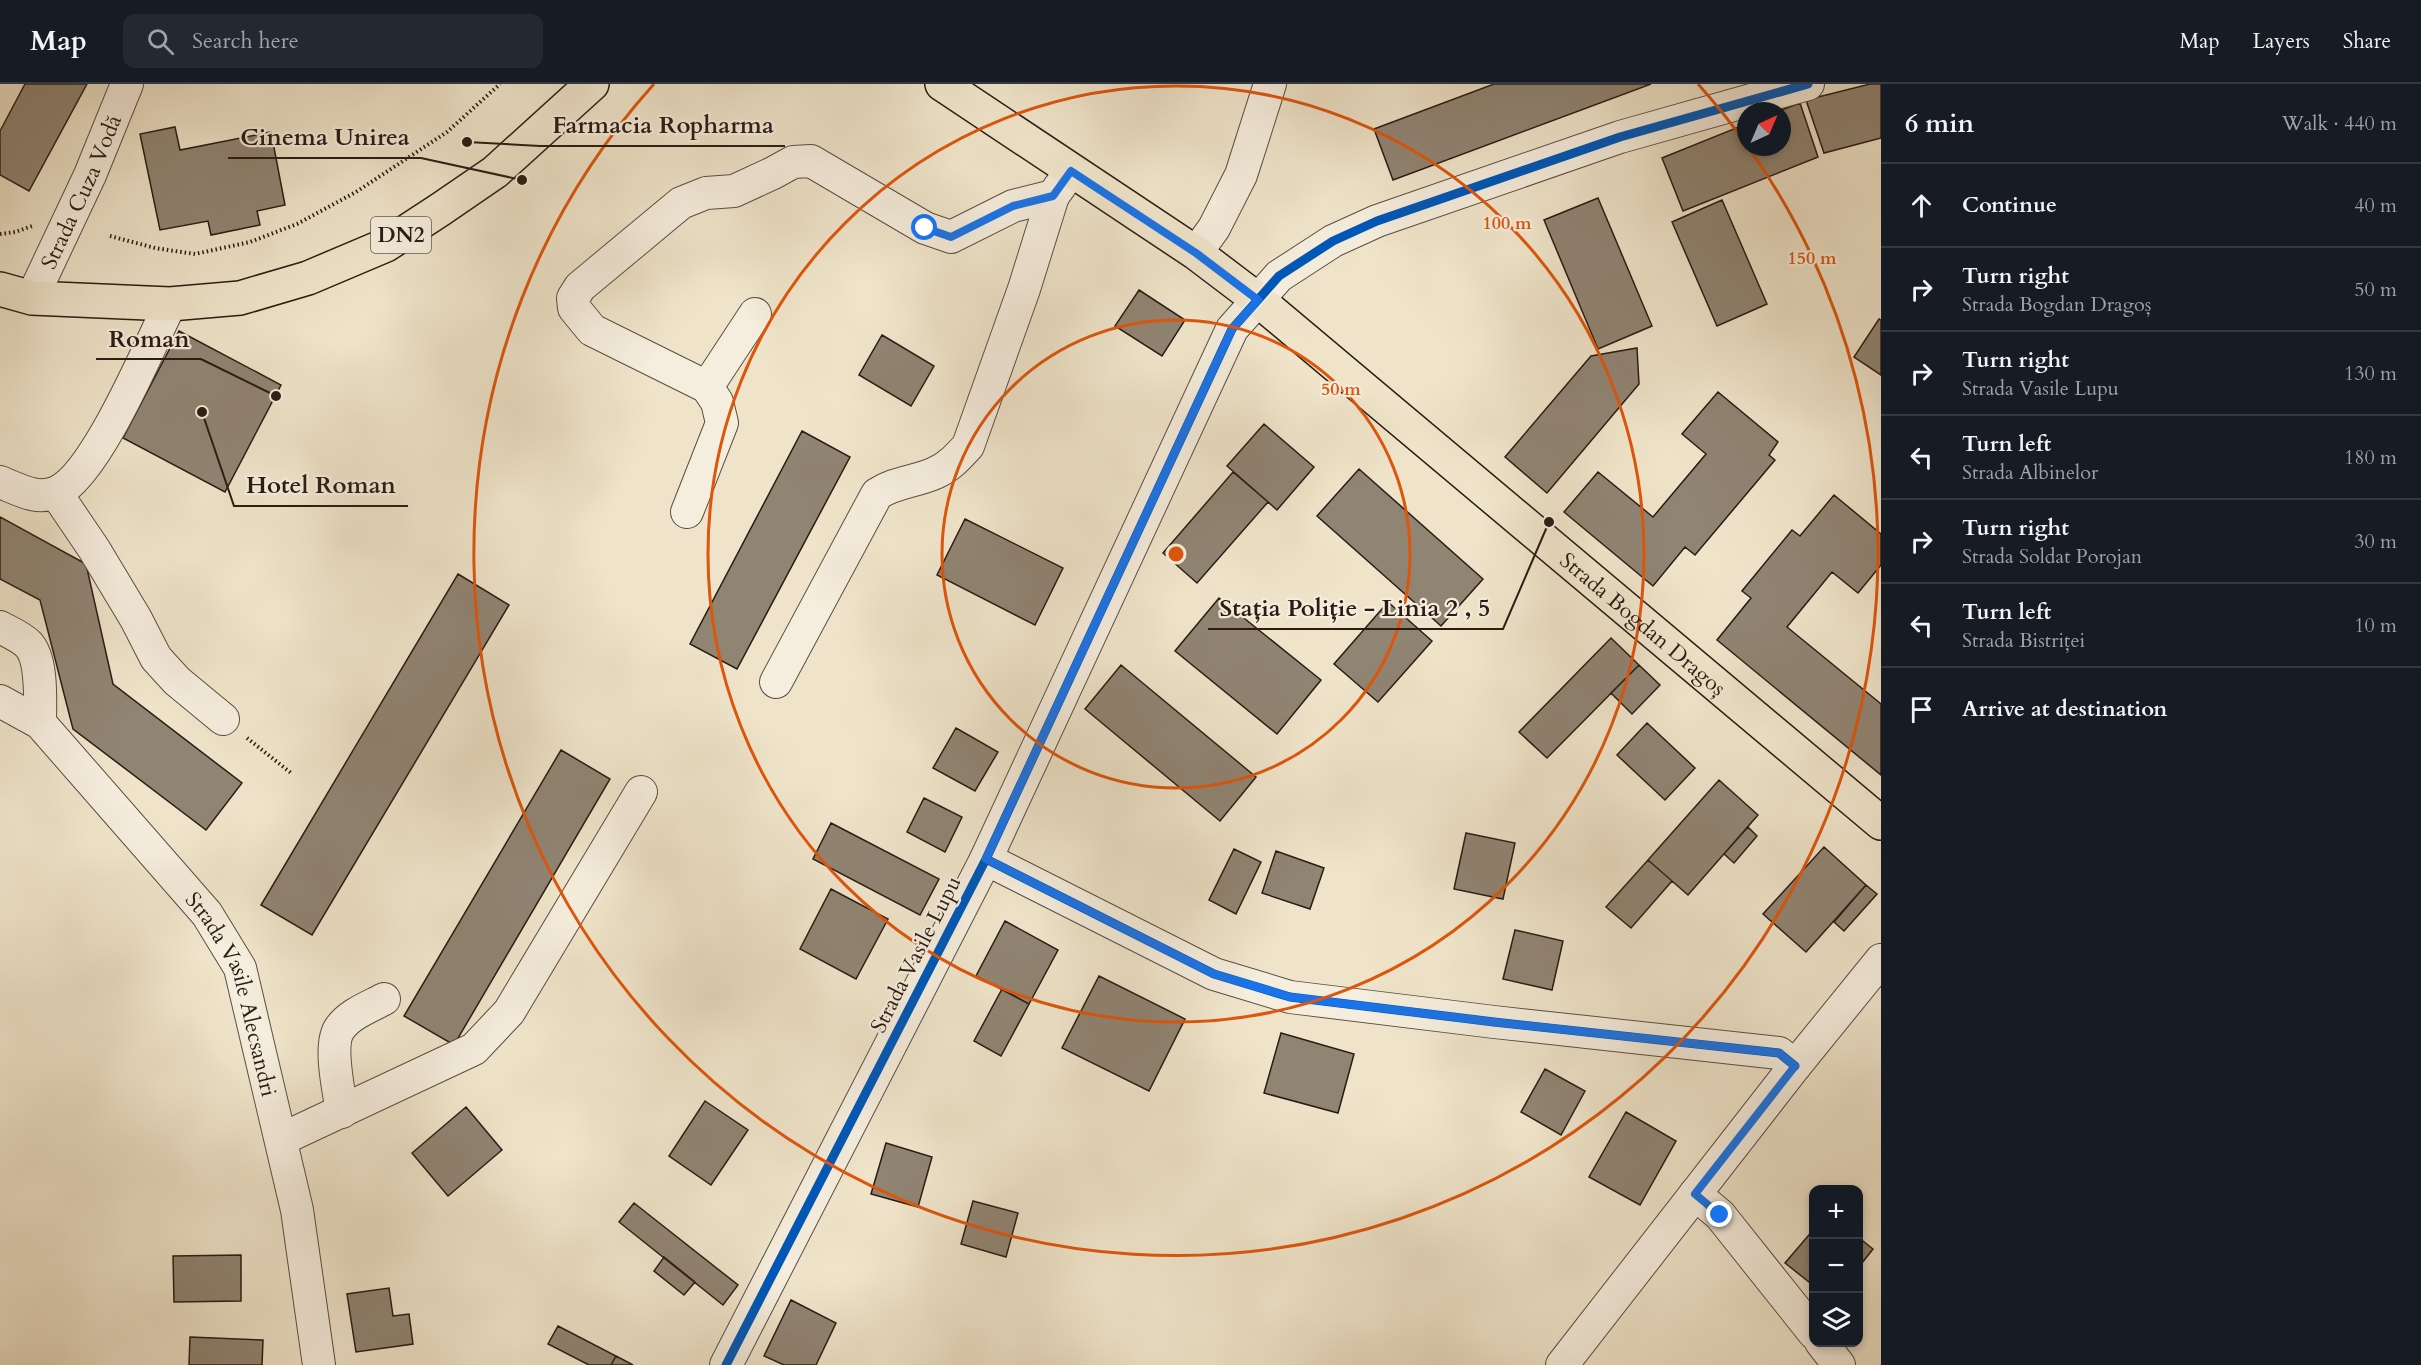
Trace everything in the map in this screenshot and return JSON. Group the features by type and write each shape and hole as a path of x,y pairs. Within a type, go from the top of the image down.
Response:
{"main road":[{"name":"DN2","path":"0,289 32,298 170,304 240,298 308,278 386,245 495,172 592,84"},
{"name":"Strada Bogdan Dragoș","path":"942,84 1062,184 1196,253 1258,300 1881,823"}],"street":[{"name":"Strada Cuza Vodă","path":"32,298 90,175 126,84"},
{"path":"1196,253 1214,228 1241,176 1270,84"},
{"name":"Strada Vasile Lupu","path":"726,1365 986,859 1232,329 1279,276 1333,241 1377,221 1620,136 1808,84"},
{"path":"687,512 722,423 717,402 707,387 592,330 574,308 573,298 580,287 681,203 706,193 734,191 793,162 811,161 925,228 951,237 1062,184"},
{"path":"776,682 877,494 890,486 935,473 951,464 968,446 1062,184"},
{"path":"0,482 31,495 56,493 77,478 111,425 170,304"},
{"path":"707,387 755,314"},
{"path":"56,493 94,549 136,619 156,658 177,681 223,719"},
{"path":"0,627 29,645 35,657 40,686 40,723"},
{"name":"Strada Vasile Alecsandri","path":"0,701 40,723 207,914 240,968 297,1210 319,1365"},
{"path":"282,1139 474,1049 509,1012 641,792"},
{"path":"986,859 1214,974 1290,997 1779,1053 1795,1066"},
{"path":"1562,1365 1795,1066 1881,960"},
{"path":"342,1112 334,1058 339,1029 355,1014 384,999"},
{"path":"1695,1194 1720,1215 1809,1328"},
{"path":"1825,1347 1839,1365"}],"path":[{"path":"110,236 155,248 195,254 250,242 297,224 356,192 447,132 500,84"},
{"path":"0,234 15,232 41,223"},
{"path":"223,719 291,773"}],"building":[{"path":"25,84 87,84 29,191 0,175 0,131"},
{"path":"1494,84 1651,84 1393,180 1374,129"},
{"path":"1870,84 1881,84 1881,138 1824,153 1806,100"},
{"path":"1800,103 1818,157 1683,211 1662,158 1737,128 1737,156 1791,156 1791,106"},
{"path":"175,127 180,150 271,132 285,205 257,211 260,225 211,235 208,221 160,230 140,134"},
{"path":"1598,198 1652,326 1598,349 1544,220"},
{"path":"1722,200 1767,304 1717,326 1672,222"},
{"path":"1139,290 1185,320 1162,356 1115,326"},
{"path":"1879,319 1881,320 1881,375 1854,357"},
{"path":"179,331 281,385 225,492 123,438"},
{"path":"882,335 934,366 911,406 859,375"},
{"path":"1637,348 1639,384 1547,493 1505,457 1591,356"},
{"path":"1718,392 1778,442 1769,455 1775,460 1695,555 1685,547 1653,586 1564,512 1598,472 1653,517 1706,454 1682,434"},
{"path":"1264,424 1314,467 1277,510 1227,466"},
{"path":"802,431 850,457 737,669 690,644"},
{"path":"1359,469 1483,579 1441,626 1317,516"},
{"path":"1233,472 1268,502 1197,583 1163,553"},
{"path":"1834,495 1881,534 1881,565 1858,593 1832,572 1787,627 1881,704 1881,775 1717,640 1751,598 1742,591 1792,530 1800,536"},
{"path":"0,517 86,564 113,684 242,783 206,830 73,729 40,600 0,579"},
{"path":"965,519 1063,568 1035,625 937,575"},
{"path":"458,574 509,605 312,935 261,905"},
{"path":"1219,598 1321,680 1277,734 1175,651"},
{"path":"1388,602 1432,641 1378,702 1334,664"},
{"path":"1611,638 1639,665 1547,758 1519,732"},
{"path":"1121,665 1256,777 1220,821 1085,709"},
{"path":"1639,665 1660,685 1632,714 1611,693"},
{"path":"1647,723 1695,768 1665,800 1617,755"},
{"path":"956,728 998,752 975,791 933,768"},
{"path":"561,750 610,779 454,1045 404,1016"},
{"path":"1719,780 1758,815 1688,895 1648,860"},
{"path":"924,798 962,817 945,852 907,832"},
{"path":"831,823 939,879 920,915 813,859"},
{"path":"1748,827 1757,836 1734,863 1724,854"},
{"path":"1466,833 1515,843 1503,899 1454,889"},
{"path":"1824,847 1866,885 1806,952 1763,914"},
{"path":"1234,849 1261,862 1236,914 1209,900"},
{"path":"1276,851 1324,868 1310,909 1262,893"},
{"path":"1648,860 1672,881 1631,928 1606,907"},
{"path":"1866,885 1877,894 1844,931 1834,922"},
{"path":"831,889 888,919 856,979 800,949"},
{"path":"1005,921 1058,950 1029,1004 976,976"},
{"path":"1515,930 1563,941 1552,990 1503,979"},
{"path":"1099,976 1185,1019 1149,1091 1062,1048"},
{"path":"1002,989 1029,1004 1001,1056 974,1041"},
{"path":"1281,1033 1354,1054 1338,1113 1264,1093"},
{"path":"1545,1069 1585,1091 1561,1135 1521,1112"},
{"path":"705,1101 748,1130 711,1185 669,1156"},
{"path":"466,1107 502,1150 448,1196 412,1153"},
{"path":"1626,1112 1676,1141 1640,1205 1589,1177"},
{"path":"886,1143 932,1157 918,1207 871,1194"},
{"path":"973,1201 1018,1213 1006,1257 961,1244"},
{"path":"634,1203 738,1285 723,1305 619,1222"},
{"path":"1809,1235 1809,1282 1785,1263"},
{"path":"1863,1241 1873,1249 1863,1262"},
{"path":"241,1255 241,1301 174,1302 173,1256"},
{"path":"664,1257 695,1282 684,1295 654,1271"},
{"path":"389,1288 393,1316 409,1314 413,1344 356,1352 347,1294"},
{"path":"791,1300 836,1323 816,1365 784,1365 764,1356"},
{"path":"558,1326 616,1356 611,1365 589,1365 548,1344"},
{"path":"190,1337 263,1340 262,1365 189,1365"},
{"path":"616,1356 633,1365 611,1365"}],"cycle path":[{"path":"726,1365 986,859 1232,329 1279,276 1333,241 1377,221 1620,137 1808,84"},
{"path":"986,859 1214,974 1290,997 1779,1053 1795,1066"}],"place":[{"name":"Farmacia Ropharma","path":"467,142"},
{"name":"Cinema Unirea","path":"522,180"},
{"name":"Roman","path":"276,396"},
{"name":"Hotel Roman","path":"202,412"},
{"name":"Stația Poliție - Linia 2 , 5","path":"1549,522"}],"route":[{"path":"925,228 951,237 1013,206 1053,196 1071,171 1196,253 1258,300 1232,329 986,859 1214,974 1290,997 1779,1053 1795,1066 1695,1194 1720,1215"}]}
